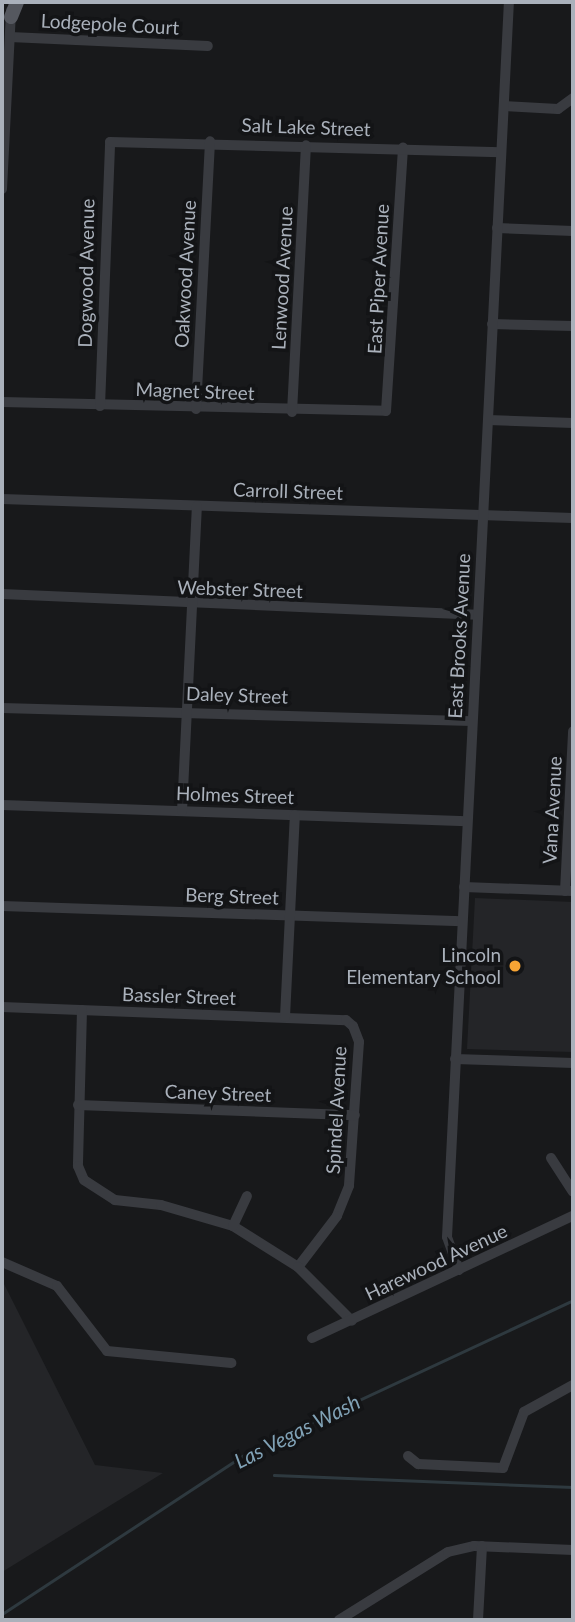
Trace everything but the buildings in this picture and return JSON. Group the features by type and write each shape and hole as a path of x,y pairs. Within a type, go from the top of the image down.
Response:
{"street":[{"name":"East Brooks Avenue","path":"459,1270 447,1237 509,2"},
{"path":"2,188 11,8"},
{"name":"Lodgepole Court","path":"10,37 208,46"},
{"path":"504,106 558,109 573,98"},
{"name":"Salt Lake Street","path":"110,142 210,141 501,152"},
{"name":"Oakwood Avenue","path":"196,409 210,141"},
{"name":"Dogwood Avenue","path":"100,406 110,142"},
{"name":"Lenwood Avenue","path":"292,412 306,145"},
{"name":"East Piper Avenue","path":"386,411 403,148"},
{"path":"497,228 573,231"},
{"path":"492,324 573,326"},
{"name":"Magnet Street","path":"2,402 292,412 386,411"},
{"path":"488,420 573,423"},
{"name":"Carroll Street","path":"2,499 573,518"},
{"path":"182,811 197,506"},
{"name":"Webster Street","path":"2,594 192,605 477,615"},
{"name":"Daley Street","path":"2,708 187,711 472,721"},
{"name":"Vana Avenue","path":"569,891 573,731"},
{"name":"Holmes Street","path":"2,805 467,821"},
{"path":"285,1017 295,815"},
{"path":"464,887 569,891"},
{"name":"Berg Street","path":"2,906 462,921"},
{"name":"Bassler Street","path":"2,1007 285,1017 353,1026"},
{"path":"82,1010 78,1166 92,1189 233,1226 298,1267 352,1321"},
{"name":"Spindel Avenue","path":"298,1267 337,1216 349,1186 359,1042 353,1026"},
{"path":"455,1059 573,1063"},
{"name":"Caney Street","path":"78,1105 355,1115"},
{"path":"551,1158 573,1192"},
{"path":"233,1226 247,1195"},
{"name":"Harewood Avenue","path":"312,1338 573,1216"},
{"path":"2,1262 57,1286 107,1351 231,1363"},
{"path":"408,1456 418,1464 503,1468 524,1412 573,1385"},
{"path":"478,1620 482,1546"},
{"path":"339,1620 428,1562 482,1546 573,1550"}],"shaded area":[{"path":"475,898 573,902 573,1052 467,1049"},
{"path":"2,1280 95,1465 163,1473 2,1572"}],"waterway":[{"name":"Las Vegas Wash","path":"2,1614 252,1450 573,1300"},
{"name":"Las Vegas Wash","path":"274,1475 573,1487"}],"place":[{"name":"Lincoln Elementary School","path":"515,966"}]}
